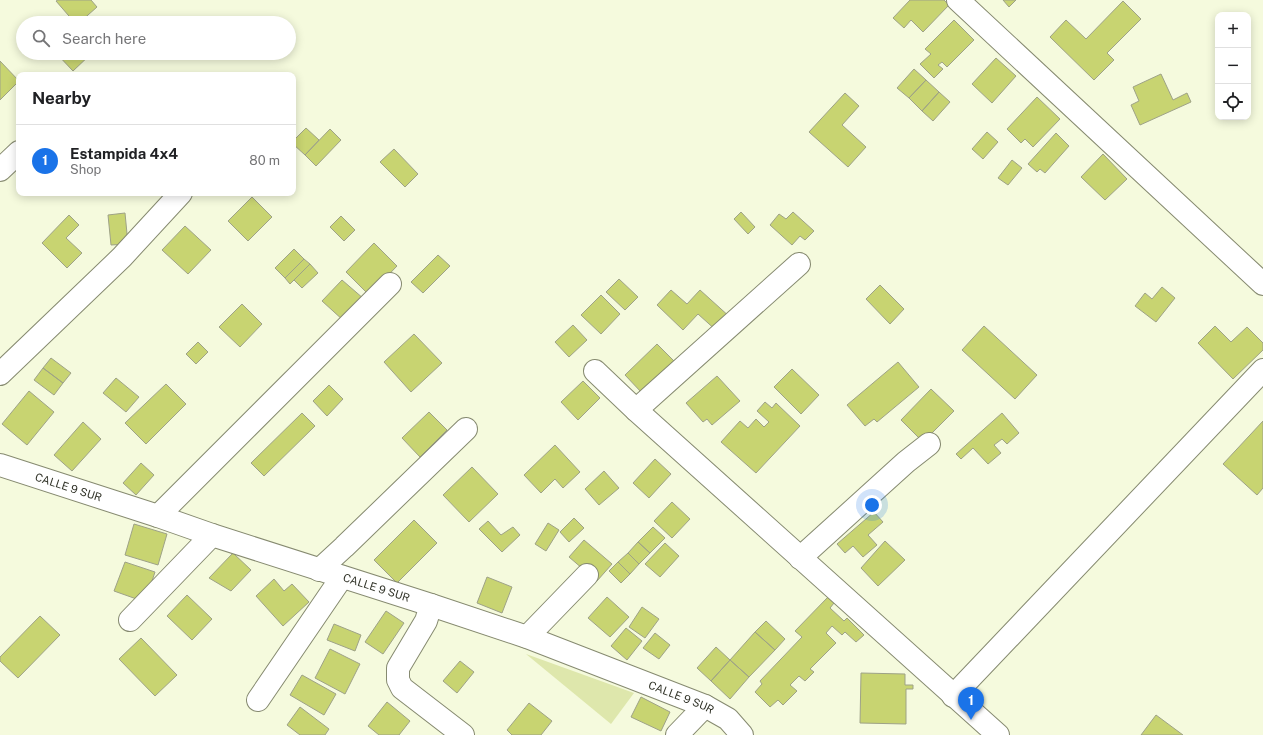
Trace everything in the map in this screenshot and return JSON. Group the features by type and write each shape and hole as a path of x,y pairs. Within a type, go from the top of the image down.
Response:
{"street":[{"path":"958,0 1263,284"},
{"path":"0,170 16,155"},
{"path":"0,374 122,257 178,196"},
{"path":"636,410 800,264"},
{"path":"158,516 390,284"},
{"path":"953,696 1263,370"},
{"path":"595,371 636,410 998,735"},
{"path":"319,570 466,429"},
{"path":"800,558 906,462 929,444"},
{"name":"CALLE 9 SUR","path":"0,465 527,637 705,706 728,719 742,735"},
{"path":"130,620 212,535"},
{"path":"527,637 587,575"},
{"path":"258,700 342,577"},
{"path":"431,605 426,621 398,668 398,680 402,688 463,735"},
{"path":"677,735 705,706"}],"green space":[{"path":"526,654 634,693 611,724"}],"building":[{"path":"91,0 97,7 87,16 69,16 56,1"},
{"path":"910,0 944,0 949,5 923,32 911,20 904,28 893,18"},
{"path":"1003,0 1016,0 1009,7"},
{"path":"1123,1 1141,19 1107,53 1114,60 1094,80 1050,37 1066,20 1086,39"},
{"path":"954,20 974,40 947,67 942,62 938,65 943,69 934,78 920,64 931,54 925,49"},
{"path":"996,58 1016,76 992,103 972,84"},
{"path":"63,60 85,60 73,71"},
{"path":"0,61 16,78 16,84 0,100"},
{"path":"914,69 926,80 909,98 897,88"},
{"path":"1161,74 1173,100 1187,93 1191,102 1140,125 1131,105 1139,101 1133,87"},
{"path":"926,80 939,92 922,111 909,98"},
{"path":"939,92 950,102 933,121 922,111"},
{"path":"845,93 859,106 842,125 866,147 848,167 809,132"},
{"path":"1037,97 1060,119 1033,147 1025,139 1021,143 1007,129"},
{"path":"306,128 319,140 305,155 296,147 296,138"},
{"path":"330,129 341,140 316,166 305,155"},
{"path":"987,132 998,142 983,159 972,149"},
{"path":"1056,133 1069,146 1045,173 1040,169 1037,172 1028,164"},
{"path":"394,149 418,174 405,187 380,162"},
{"path":"1103,154 1127,179 1105,200 1081,177"},
{"path":"1012,160 1022,168 1008,185 998,178"},
{"path":"252,197 272,217 248,241 228,221"},
{"path":"741,212 755,227 748,234 734,219"},
{"path":"793,212 814,231 805,240 800,236 792,245 770,225 779,214 786,219"},
{"path":"125,213 128,244 111,245 108,215"},
{"path":"69,215 79,225 66,238 82,253 67,268 42,243"},
{"path":"341,216 355,230 344,241 330,227"},
{"path":"185,226 211,250 188,274 162,250"},
{"path":"374,243 397,266 369,295 346,272"},
{"path":"294,249 304,259 285,278 275,268"},
{"path":"438,255 450,266 423,293 411,282"},
{"path":"304,259 310,264 290,284 285,278"},
{"path":"310,264 318,273 302,288 294,280"},
{"path":"619,279 638,297 625,310 606,292"},
{"path":"342,280 364,299 344,321 322,301"},
{"path":"880,285 904,309 890,324 866,299"},
{"path":"1162,287 1175,298 1156,322 1135,306 1145,293 1152,299"},
{"path":"671,290 687,304 700,290 731,318 718,332 698,314 683,330 657,305"},
{"path":"601,295 620,314 601,334 581,315"},
{"path":"242,304 262,324 240,347 219,327"},
{"path":"573,325 587,340 569,357 555,342"},
{"path":"984,326 1037,375 1015,399 962,350"},
{"path":"1215,326 1231,342 1247,327 1263,343 1263,350 1233,379 1198,343"},
{"path":"414,334 442,363 411,392 384,362"},
{"path":"198,342 208,352 196,364 186,354"},
{"path":"657,344 675,362 642,393 625,375"},
{"path":"51,358 71,373 63,383 43,368"},
{"path":"898,362 919,387 877,422 874,419 865,426 847,405"},
{"path":"43,368 63,383 54,395 34,380"},
{"path":"792,369 819,395 801,414 774,387"},
{"path":"717,376 740,401 712,425 707,419 703,422 686,403"},
{"path":"116,378 139,397 126,412 103,393"},
{"path":"583,381 600,398 578,420 561,402"},
{"path":"166,384 186,404 146,444 125,423"},
{"path":"329,385 343,399 327,416 313,401"},
{"path":"931,389 954,411 923,442 901,420"},
{"path":"29,391 54,412 27,445 2,424"},
{"path":"765,402 772,408 776,403 800,426 756,473 721,442 740,421 748,428 756,419 764,427 769,422 757,411"},
{"path":"429,412 447,430 420,457 402,438"},
{"path":"302,413 315,426 264,476 251,463"},
{"path":"1002,413 1019,433 1007,444 1002,439 994,445 1001,453 988,464 973,448 961,459 956,454"},
{"path":"1263,421 1263,488 1257,495 1223,464"},
{"path":"83,422 101,439 72,471 54,455"},
{"path":"555,445 580,472 563,488 555,479 541,493 524,475"},
{"path":"655,459 671,474 649,498 633,483"},
{"path":"141,463 154,475 136,495 123,483"},
{"path":"472,467 498,494 469,522 443,495"},
{"path":"604,471 619,488 599,505 585,489"},
{"path":"672,502 690,519 672,538 654,521"},
{"path":"874,512 883,522 868,535 877,545 863,557 853,546 845,553 837,544"},
{"path":"574,518 584,528 569,542 560,532"},
{"path":"414,520 437,543 397,583 374,560"},
{"path":"488,521 501,535 513,527 520,535 502,552 479,529"},
{"path":"548,523 559,530 546,551 535,544"},
{"path":"134,524 167,534 158,565 125,555"},
{"path":"653,527 665,538 650,553 638,542"},
{"path":"584,540 612,564 597,581 569,557"},
{"path":"885,541 905,560 878,586 861,568"},
{"path":"638,542 650,553 639,564 628,553"},
{"path":"665,543 679,556 660,577 645,564"},
{"path":"233,553 251,570 231,591 209,578"},
{"path":"628,553 639,564 630,574 618,562"},
{"path":"125,562 155,572 145,602 114,591"},
{"path":"618,562 630,574 621,583 609,571"},
{"path":"487,577 512,587 502,613 477,603"},
{"path":"274,579 284,591 292,584 309,602 283,626 256,596"},
{"path":"187,595 212,619 192,640 167,616"},
{"path":"607,597 629,617 610,637 588,618"},
{"path":"828,597 834,603 830,608 844,621 847,618 864,635 856,642 845,632 842,635 832,626 826,633 836,643 810,669 814,672 805,681 799,676 790,685 797,691 783,705 778,700 770,707 755,692 762,684 760,681 802,637 795,631"},
{"path":"642,607 659,619 645,638 629,627"},
{"path":"386,611 404,623 383,654 365,642"},
{"path":"40,616 60,635 18,678 0,661 0,657"},
{"path":"766,621 785,639 775,650 755,632"},
{"path":"334,624 361,635 355,651 327,640"},
{"path":"626,628 642,641 627,660 611,646"},
{"path":"755,632 775,650 749,677 730,660"},
{"path":"655,633 670,645 659,659 643,648"},
{"path":"141,638 177,675 155,696 119,659"},
{"path":"716,647 730,660 711,681 697,668"},
{"path":"330,649 360,664 345,694 315,678"},
{"path":"730,660 749,677 730,699 711,681"},
{"path":"460,661 474,672 457,693 443,681"},
{"path":"861,673 905,674 905,685 913,685 913,689 906,689 906,724 860,723"},
{"path":"302,675 336,694 324,715 290,695"},
{"path":"641,697 670,712 661,731 631,717"},
{"path":"387,702 410,721 399,735 379,735 368,726"},
{"path":"529,703 552,721 541,735 512,735 507,730"},
{"path":"300,707 329,729 325,735 300,735 287,725"},
{"path":"1156,715 1183,735 1141,735"}],"place":[{"name":"Estampida 4x4","path":"971,720"}]}
